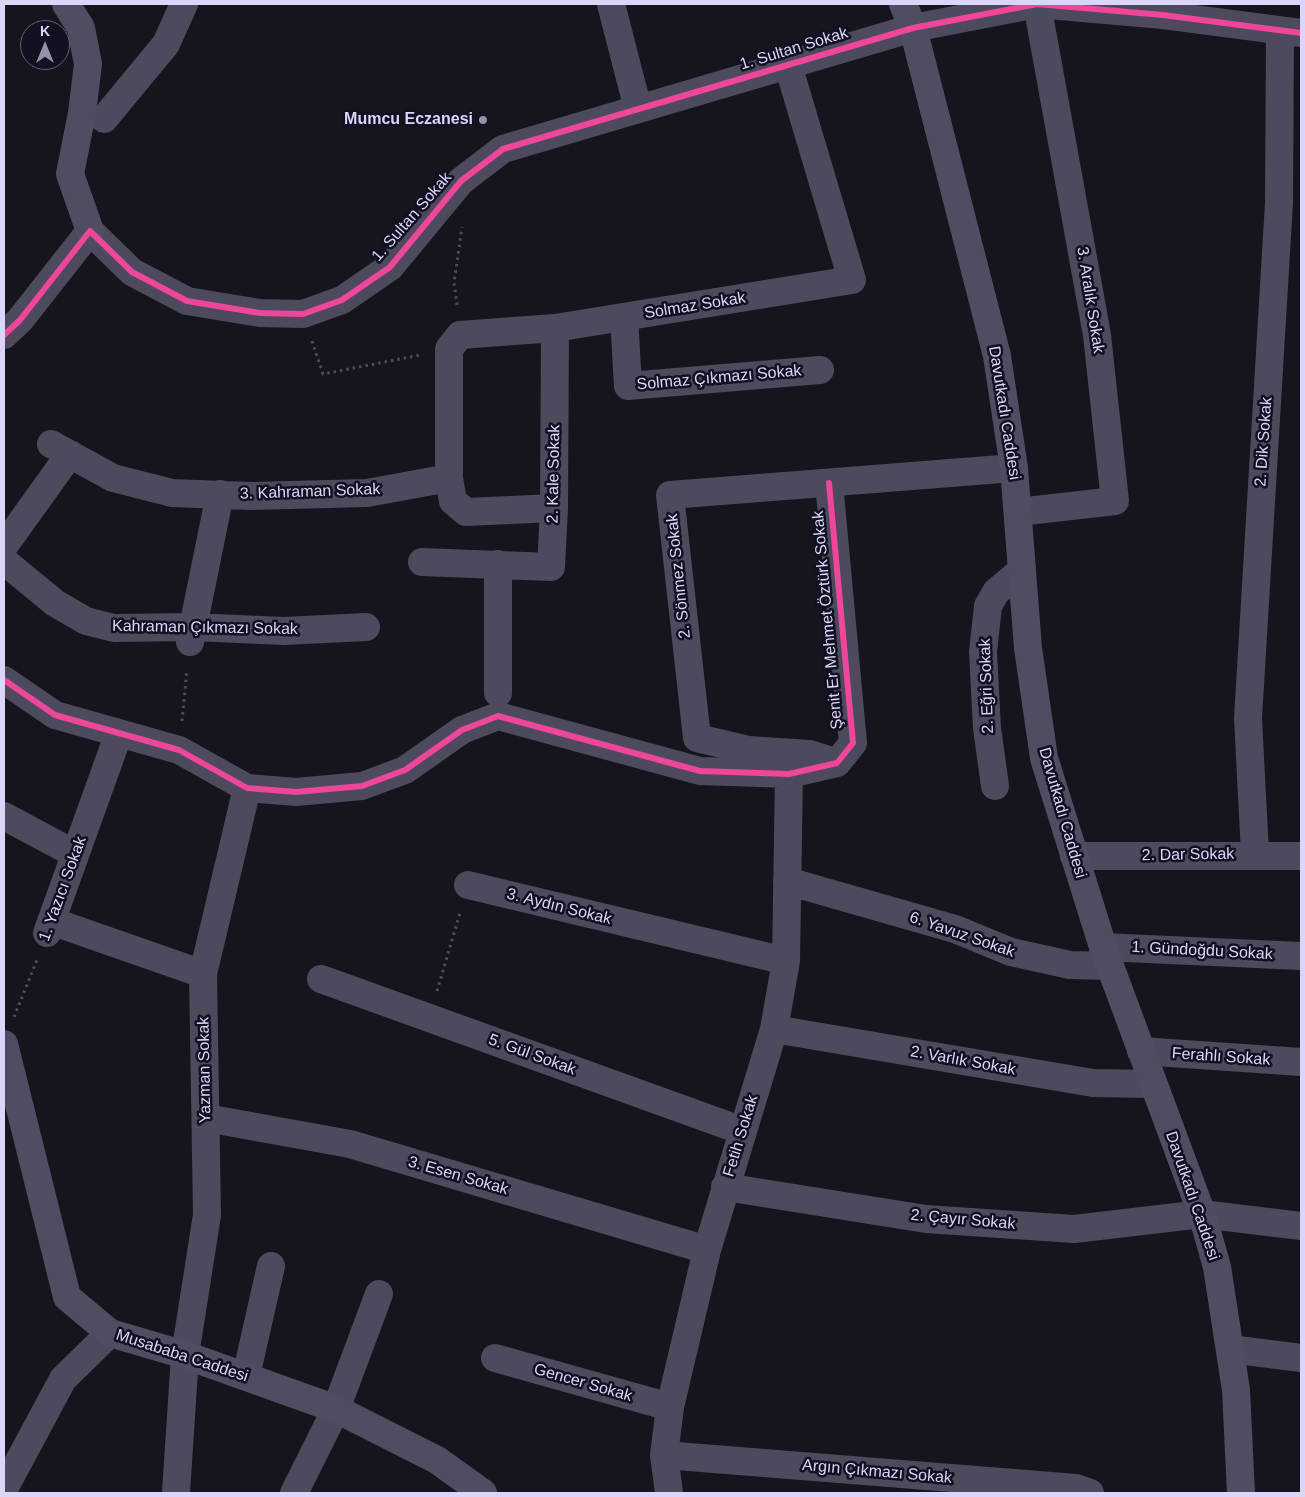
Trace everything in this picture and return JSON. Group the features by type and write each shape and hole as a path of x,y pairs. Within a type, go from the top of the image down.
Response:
{"main road":[{"path":"66,4 81,28 88,64 82,113 70,174 90,231"},
{"name":"Davutkadı Caddesi","path":"908,16 997,356 1014,468 1028,648 1044,758 1106,956 1202,1214 1216,1267 1236,1390 1241,1493"},
{"name":"Musababa Caddesi","path":"4,1044 67,1297 110,1333 184,1355 336,1409 437,1460 483,1493"}],"street":[{"path":"104,119 166,44 184,4"},
{"path":"611,4 638,110"},
{"name":"1. Sultan Sokak","path":"90,231 132,272 186,301 260,313 304,314 342,300 390,267 461,181 503,148 788,65 908,16 1037,4 1163,9 1296,30"},
{"name":"3. Aralık Sokak","path":"1018,512 1115,501 1097,335 1037,4"},
{"name":"2. Dik Sokak","path":"1255,854 1248,718 1279,204 1296,30"},
{"name":"Solmaz Sokak","path":"455,342 555,328 852,280 788,65"},
{"path":"4,335 20,320 90,231"},
{"name":"Solmaz Çıkmazı Sokak","path":"624,317 628,386 820,370"},
{"name":"2. Kale Sokak","path":"422,562 551,567 554,508 555,328"},
{"path":"455,342 449,478 453,501 466,512 554,508"},
{"name":"3. Kahraman Sokak","path":"4,546 61,449 112,478 172,493 367,493 449,478"},
{"name":"2. Sönmez Sokak","path":"837,763 810,754 748,750 697,738 670,495 1014,468"},
{"name":"Şenit Er Mehmet Öztürk Sokak","path":"829,483 853,744 837,763"},
{"path":"191,635 220,494"},
{"name":"Kahraman Çıkmazı Sokak","path":"4,561 55,603 86,621 114,628 191,635 366,628"},
{"path":"498,564 498,693"},
{"name":"2. Eğri Sokak","path":"995,786 987,728 983,652 988,606 996,592 1022,570"},
{"path":"4,680 55,715 180,750 247,788 296,792 362,786 405,770 462,730 498,716 700,771 789,774 837,763"},
{"name":"1. Yazıcı Sokak","path":"49,927 119,733"},
{"name":"Fetih Sokak","path":"669,1493 664,1455 670,1407 725,1187 774,1029 786,961 789,774"},
{"name":"Yazman Sokak","path":"176,1493 184,1355 207,1215 204,974 247,788"},
{"path":"4,816 76,854"},
{"name":"2. Dar Sokak","path":"1074,856 1255,854 1301,856"},
{"name":"6. Yavuz Sokak","path":"787,880 955,929 1011,952 1070,965 1106,956"},
{"name":"3. Aydın Sokak","path":"468,885 786,961"},
{"path":"49,927 204,974"},
{"name":"1. Gündoğdu Sokak","path":"1106,956 1301,956"},
{"name":"5. Gül Sokak","path":"321,979 743,1130"},
{"name":"2. Varlık Sokak","path":"774,1029 1093,1083 1153,1084"},
{"name":"Ferahlı Sokak","path":"1141,1051 1301,1062"},
{"name":"3. Esen Sokak","path":"206,1118 350,1144 708,1250"},
{"name":"2. Çayır Sokak","path":"725,1187 926,1219 1074,1228 1202,1214 1301,1226"},
{"path":"246,1376 271,1266"},
{"path":"294,1493 336,1409 379,1294"},
{"path":"4,1489 63,1380 110,1333"},
{"path":"1230,1349 1301,1358"},
{"name":"Gencer Sokak","path":"495,1358 670,1407"},
{"name":"Argın Çıkmazı Sokak","path":"664,1455 930,1485 1076,1488 1090,1493"}],"path":[{"path":"304,314 323,374 455,342 454,283 463,226"},
{"path":"180,750 191,635"},
{"path":"430,1018 468,885"}],"cycle path":[{"path":"4,335 20,320 90,231 132,272 187,301 260,313 303,314 342,300 390,267 461,181 503,149 913,28 1037,4 1163,15 1301,33"},
{"path":"4,680 55,715 179,750 247,788 296,792 362,786 405,770 462,730 498,716 700,771 789,774 837,763 853,743 829,483"}],"place":[{"name":"Mumcu Eczanesi","path":"483,120"}]}
